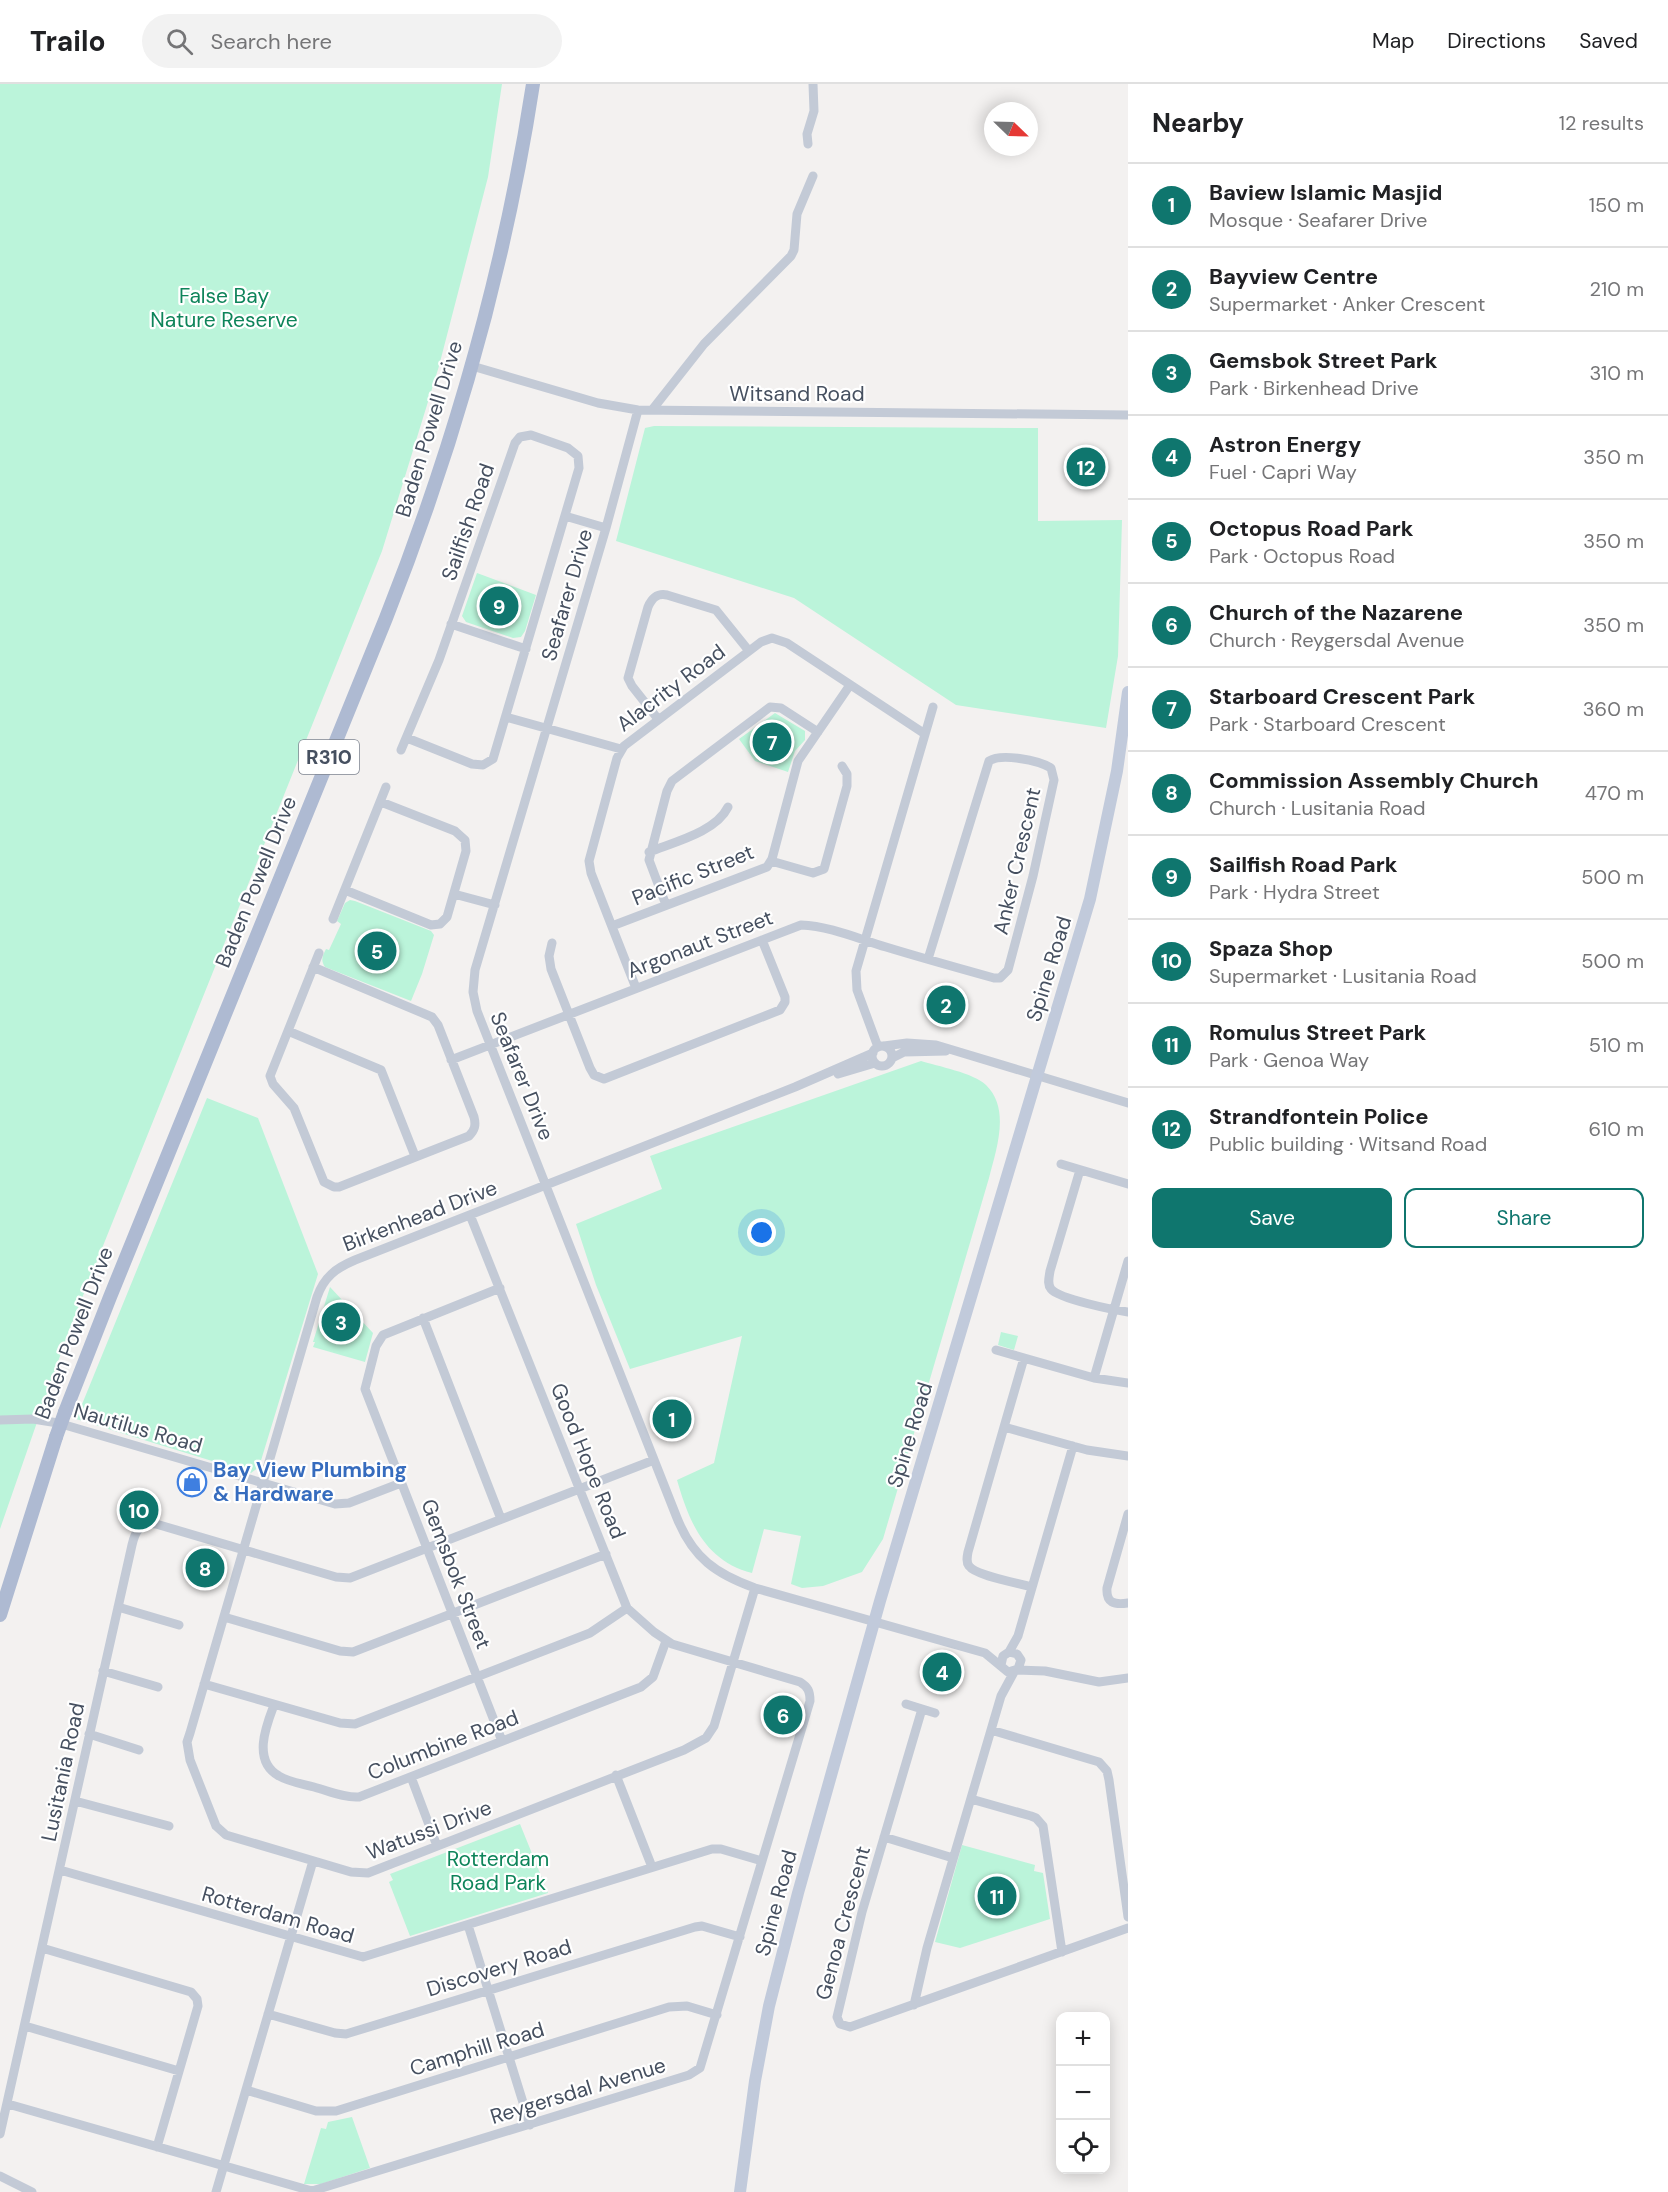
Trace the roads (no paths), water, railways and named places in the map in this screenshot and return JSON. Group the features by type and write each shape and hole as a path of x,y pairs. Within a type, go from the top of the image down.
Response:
{"main road":[{"name":"Baden Powell Drive","path":"0,1615 65,1412 400,582 442,462 472,366 505,235 533,84"},
{"name":"Spine Road","path":"740,2192 754,2080 769,2006 804,1871 875,1621 1079,939 1099,863 1117,771 1128,692"}],"street":[{"path":"808,144 807,134 814,111 813,84"},
{"path":"652,410 704,344 791,256 794,250 797,214 813,176"},
{"name":"Witsand Road","path":"472,366 590,400 638,410 1128,415"},
{"name":"Seafarer Drive","path":"638,410 606,528 475,970 473,992 477,1011 680,1525 696,1551 711,1567 723,1575 755,1588 985,1653"},
{"name":"Sailfish Road","path":"401,750 452,624 513,448 520,437 531,435 568,447 578,456 579,468 493,759 483,765 472,764 407,738"},
{"path":"565,516 606,528"},
{"path":"658,719 628,678 648,607 654,598 662,594 716,610 749,651"},
{"path":"452,624 526,649"},
{"name":"Alacrity Road","path":"636,988 591,873 589,861 621,749 767,639 782,640 925,734"},
{"name":"Pacific Street","path":"612,926 763,869 771,861 798,761 850,685"},
{"path":"892,1058 890,1049 877,1052 855,981 933,706"},
{"path":"666,905 650,867 650,852 667,791 672,781 770,707 781,708 818,732"},
{"path":"506,717 621,749"},
{"name":"Anker Crescent","path":"999,756 1041,763 1051,768 1054,780 1049,806 1034,876 1008,970 1000,978 994,978 928,959 989,761 999,756"},
{"path":"771,861 813,873 824,869 847,786 847,774 842,766"},
{"path":"333,919 386,787"},
{"path":"345,890 435,925 440,924 447,917 466,851 465,840 455,831 381,802"},
{"path":"650,852 712,827 724,815 728,807"},
{"path":"454,894 495,905"},
{"name":"Argonaut Street","path":"452,1060 801,925 809,925 928,959"},
{"path":"552,943 549,956 551,969 590,1068 598,1077 607,1078 780,1010 785,997 762,940"},
{"path":"313,967 432,1017 474,1117 474,1130 469,1136 339,1187 324,1182 294,1108 271,1080 271,1071 288,1030 313,967 319,953"},
{"path":"288,1030 381,1070 415,1156"},
{"name":"Birkenhead Drive","path":"244,1551 318,1294 327,1277 342,1265 795,1087 877,1052 921,1043 936,1045 1128,1103"},
{"name":"Birkenhead Drive","path":"877,1052 880,1066 886,1065 892,1058 904,1052 955,1051"},
{"path":"1061,1164 1128,1184"},
{"path":"1080,1170 1048,1283 1052,1291 1060,1295 1128,1312"},
{"name":"Good Hope Road","path":"470,1215 627,1608 666,1641 733,1662"},
{"path":"1094,1378 1128,1261"},
{"name":"Gemsbok Street","path":"500,1288 390,1331 379,1339 365,1381 366,1397 502,1741"},
{"path":"423,1318 501,1519"},
{"path":"996,1350 1094,1378 1128,1383"},
{"path":"1024,1358 967,1562 971,1568 981,1573 1032,1587"},
{"name":"Nautilus Road","path":"0,1420 33,1419 58,1424 262,1484 343,1504 401,1484"},
{"path":"1004,1427 1074,1446 1128,1456"},
{"path":"1013,1654 1074,1446"},
{"path":"244,1551 343,1578 355,1577 654,1460"},
{"path":"1128,1514 1107,1595 1109,1601 1116,1604 1128,1603"},
{"name":"Lusitania Road","path":"0,2134 133,1538 142,1525 156,1524 244,1551"},
{"name":"Watussi Drive","path":"244,1551 204,1684 188,1742 188,1752 216,1826 226,1835 351,1872 368,1873 684,1750 706,1738 714,1726 755,1588"},
{"path":"224,1617 347,1652 358,1650 606,1554"},
{"path":"118,1607 179,1626"},
{"path":"204,1684 340,1723 355,1724 590,1633 627,1608"},
{"name":"Columbine Road","path":"274,1705 262,1747 270,1768 279,1776 354,1797 411,1777 648,1683 656,1672 666,1641"},
{"path":"985,1653 1013,1654 1045,1671"},
{"path":"985,1653 1008,1672 1045,1671 1099,1682 1128,1678"},
{"path":"1004,1688 1001,1659 1013,1654"},
{"path":"914,2004 927,1948 1004,1688 1021,1664 1013,1654"},
{"name":"Reygersdal Avenue","path":"8,2104 224,2167 279,2188 307,2191 319,2190 695,2072 703,2063 810,1701 808,1689 800,1682 733,1662"},
{"path":"104,1671 158,1688"},
{"path":"906,1704 935,1713"},
{"name":"Genoa Crescent","path":"922,1709 862,1912 837,2017 840,2024 850,2027 1128,1928"},
{"path":"991,1730 1104,1765 1109,1780 1128,1917"},
{"path":"89,1734 139,1750"},
{"path":"616,1775 652,1867"},
{"path":"411,1777 437,1846"},
{"path":"971,1799 1031,1816 1036,1818 1042,1826 1062,1952"},
{"path":"75,1801 170,1826"},
{"path":"884,1838 953,1858"},
{"name":"Rotterdam Road","path":"60,1870 363,1957 712,1849 721,1849 762,1861"},
{"path":"216,2192 313,1861"},
{"path":"468,1925 530,2125"},
{"name":"Discovery Road","path":"268,2014 346,2034 695,1926 740,1937"},
{"path":"42,1948 191,1992 197,1999 198,2006 157,2147"},
{"name":"Camphill Road","path":"246,2090 316,2111 330,2112 669,2007 687,2006 717,2015"},
{"path":"25,2026 179,2071"},
{"path":"0,2176 32,2192"}],"place":[{"name":"Strandfontein Police","path":"1086,467"},
{"name":"Sailfish Road Park","path":"499,606"},
{"name":"Starboard Crescent Park","path":"772,742"},
{"name":"Octopus Road Park","path":"377,951"},
{"name":"Bayview Centre","path":"946,1005"},
{"name":"Gemsbok Street Park","path":"341,1322"},
{"name":"Baview Islamic Masjid","path":"672,1419"},
{"name":"Bay View Plumbing & Hardware","path":"192,1482"},
{"name":"Spaza Shop","path":"139,1510"},
{"name":"Commission Assembly Church","path":"205,1568"},
{"name":"Astron Energy","path":"942,1672"},
{"name":"Church of the Nazarene","path":"783,1715"},
{"name":"Romulus Street Park","path":"997,1896"}],"park label":[{"name":"False Bay Nature Reserve","path":"224,308"},
{"name":"Rotterdam Road Park","path":"498,1871"}]}
